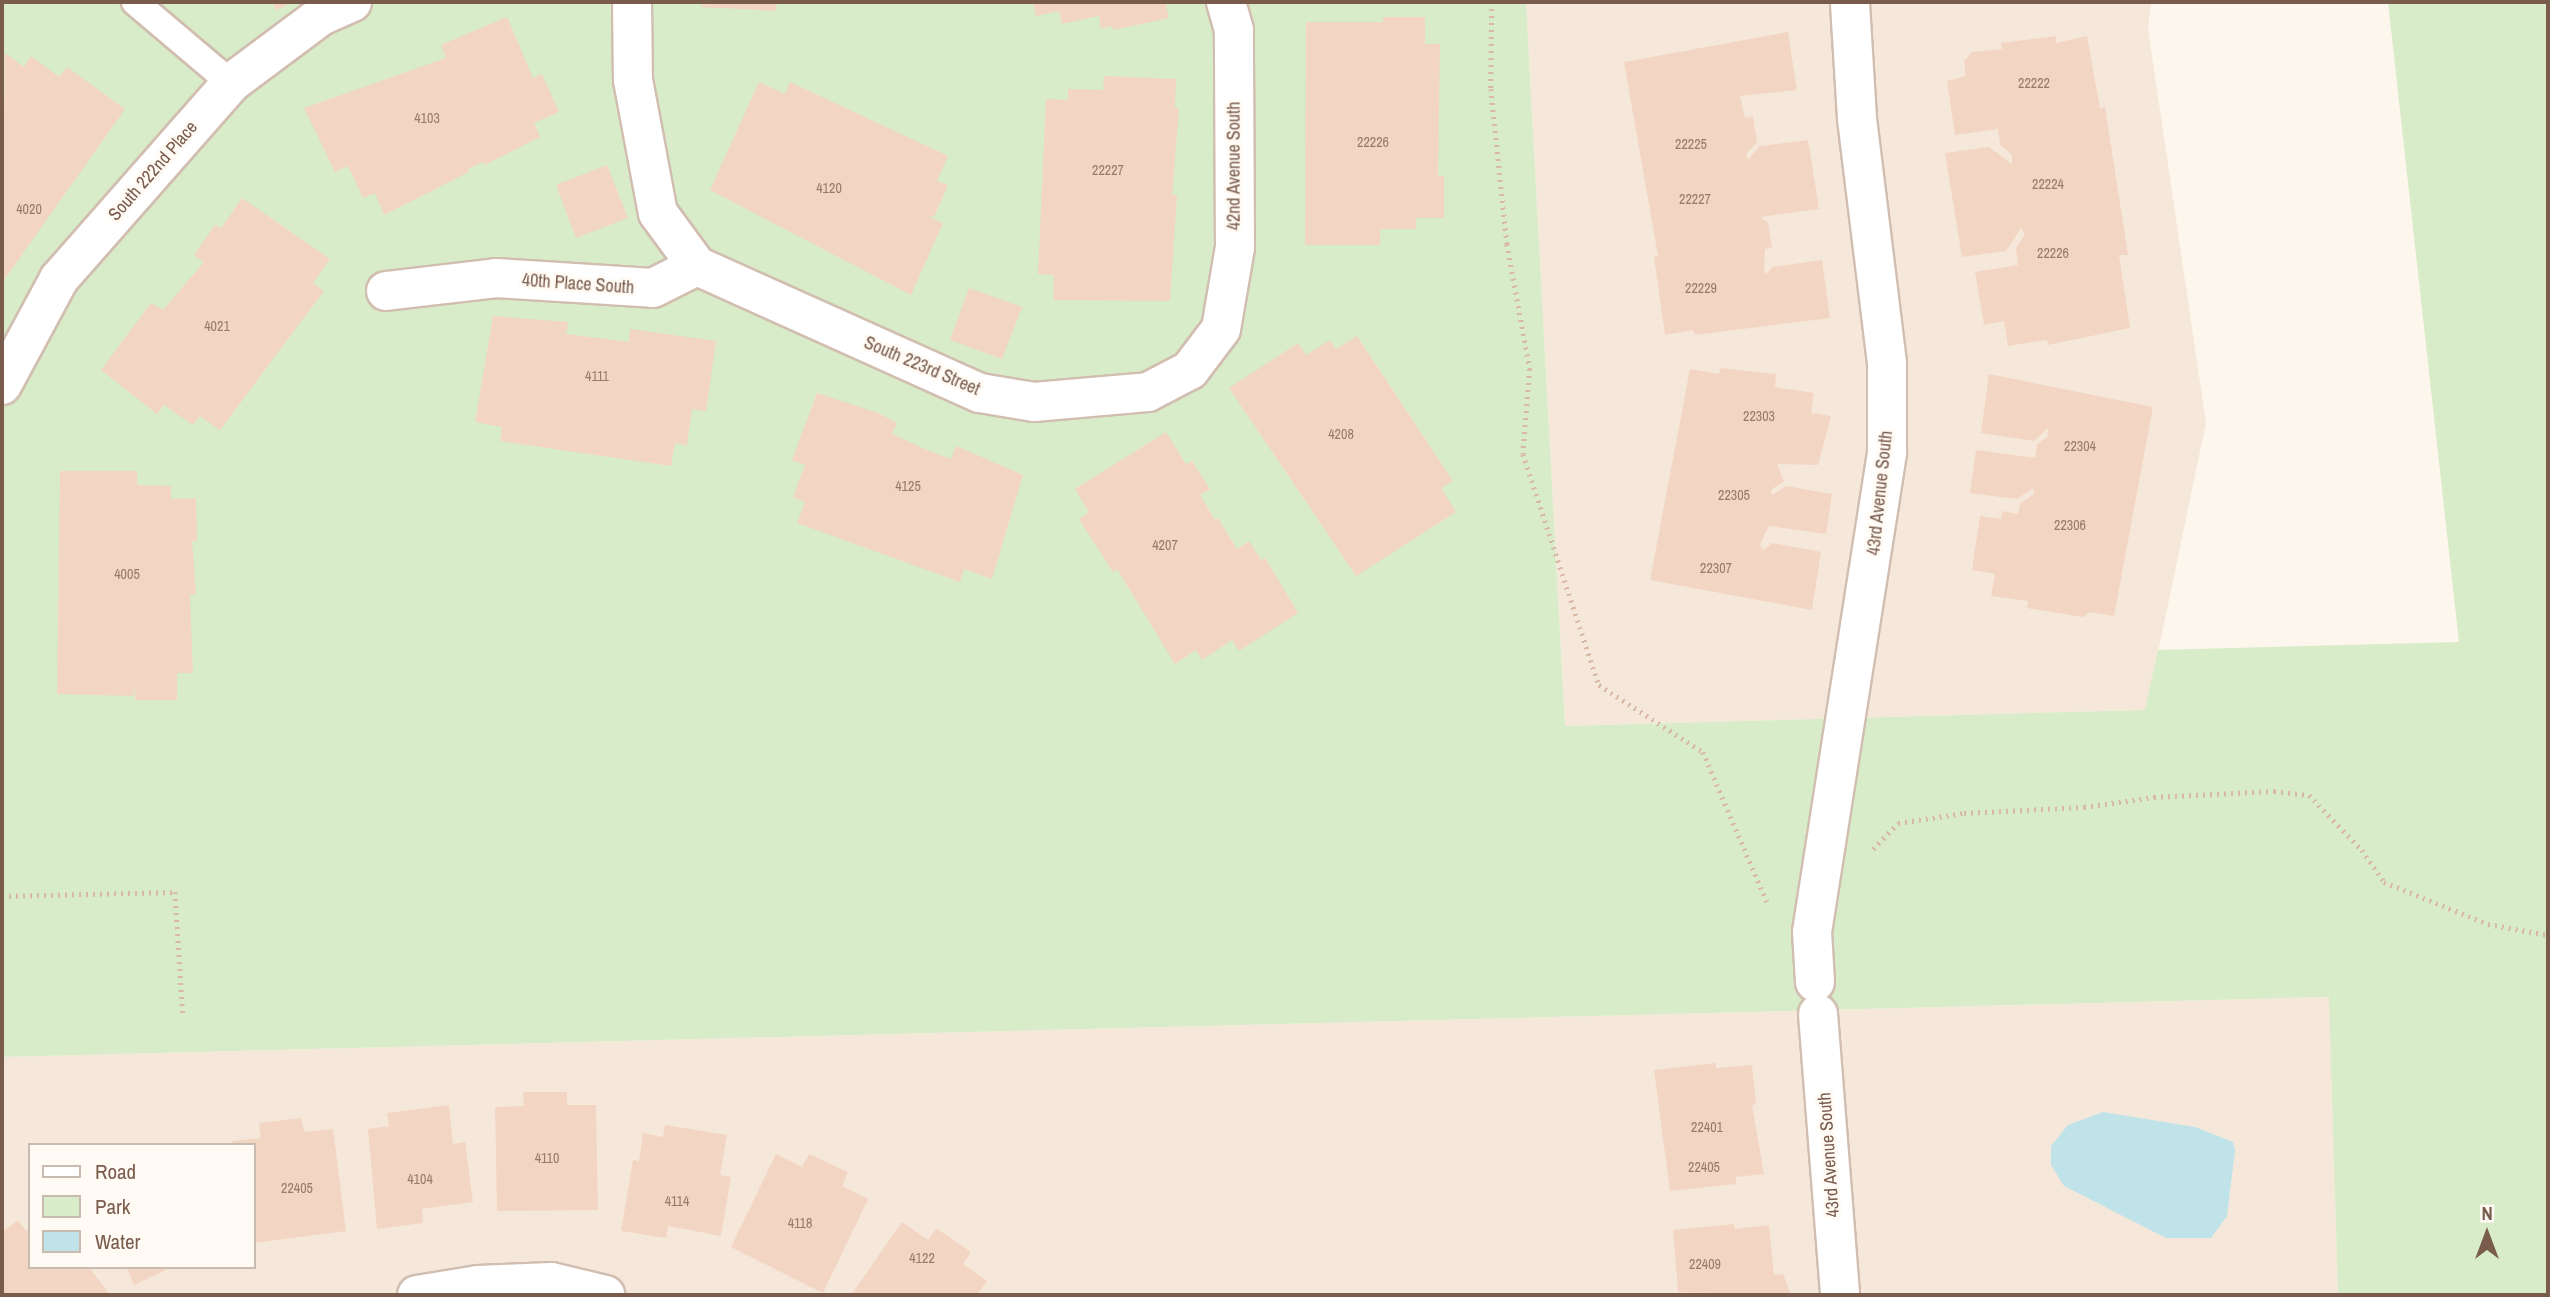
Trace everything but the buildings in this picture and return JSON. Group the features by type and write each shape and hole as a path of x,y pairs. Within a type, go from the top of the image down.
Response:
{"street":[{"name":"South 222nd Place","path":"2,384 59,279 231,83 321,16 352,2"},
{"path":"632,2 633,80 658,213 696,266"},
{"name":"42nd Avenue South","path":"1221,329 1235,247 1234,30 1226,2"},
{"name":"43rd Avenue South","path":"1840,1295 1812,932 1887,452 1887,363 1857,118 1850,2"},
{"name":"40th Place South","path":"386,291 496,278 653,288 696,266"},
{"name":"South 223rd Street","path":"696,266 980,393 1034,402 1148,392 1190,370 1221,329"},
{"path":"417,1295 478,1285 551,1282 605,1295"}],"lane":[{"path":"135,2 231,83"}],"path":[{"path":"1492,2 1491,89 1507,244 1530,369 1523,454 1599,685 1703,752 1774,912"},
{"path":"1870,863 1871,850 1898,823 2154,797 2274,791 2309,795 2362,850 2384,882 2488,924 2548,935"},
{"path":"2,896 175,892 183,1015"}],"shaded area":[{"path":"1526,2 2151,2 2148,28 2206,423 2146,710 1565,726"},
{"path":"2330,997 2338,1295 2,1295 2,1057"}],"green space":[{"path":"2,2 1526,2 1565,726 2145,710 2158,650 2459,642 2388,2 2548,2 2548,1295 2338,1295 2329,997 2,1057"}],"water":[{"path":"2103,1112 2195,1127 2233,1142 2235,1151 2227,1216 2211,1238 2166,1238 2064,1186 2051,1165 2051,1146 2068,1125"}]}
